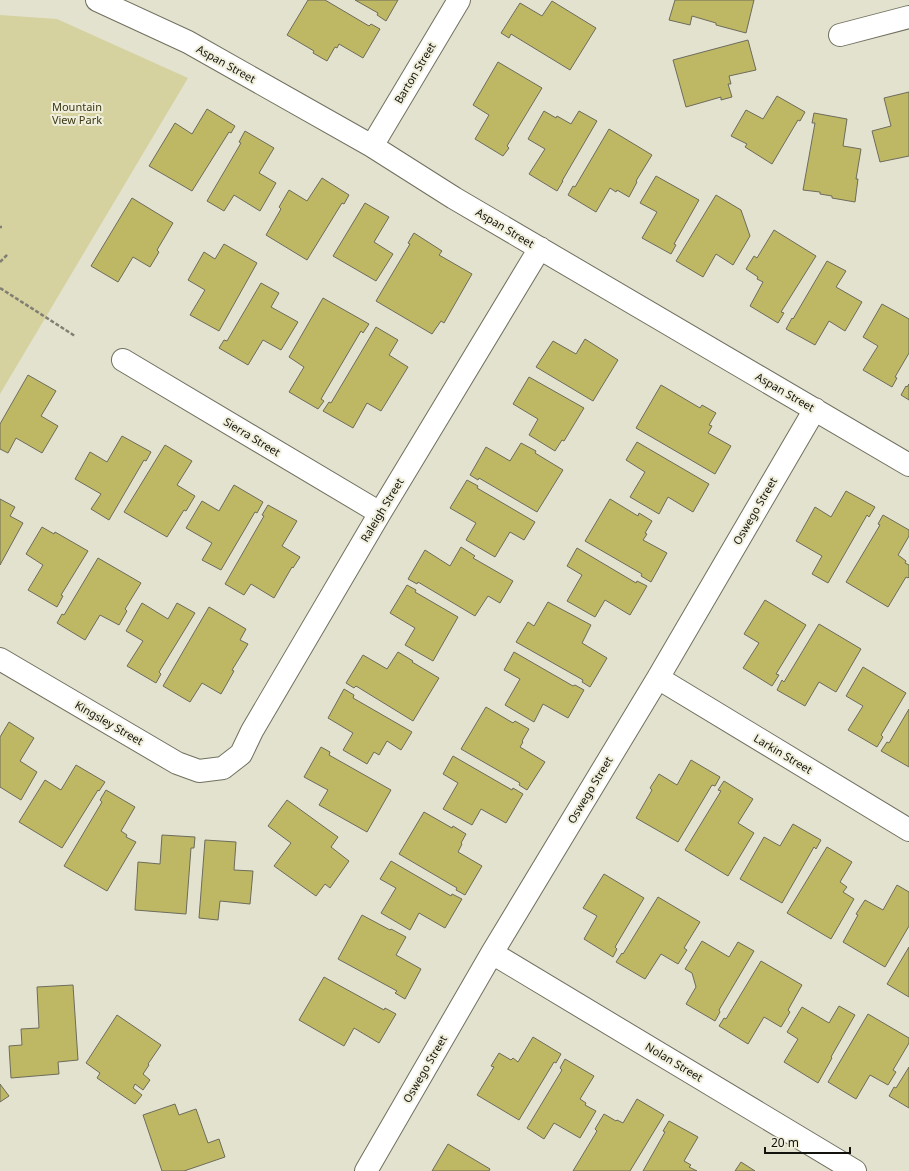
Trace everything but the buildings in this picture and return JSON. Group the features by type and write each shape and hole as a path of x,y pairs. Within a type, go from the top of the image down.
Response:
{"street":[{"name":"Aspan Street","path":"97,0 188,42 372,146 454,198 909,465"},
{"name":"Barton Street","path":"372,146 459,0"},
{"path":"840,35 909,16"},
{"name":"Raleigh Street","path":"223,768 241,754 256,724 380,513 540,248"},
{"name":"Sierra Street","path":"123,360 380,513"},
{"name":"Oswego Street","path":"366,1171 492,953 658,678 815,409"},
{"name":"Kingsley Street","path":"0,659 177,763 199,771 223,768"},
{"name":"Larkin Street","path":"658,678 909,830"},
{"name":"Nolan Street","path":"492,953 856,1171"}],"path":[{"path":"0,262 8,254"},
{"path":"0,288 75,336"}],"green space":[{"name":"Mountain View Park","path":"0,15 57,19 188,78 0,394"}]}
